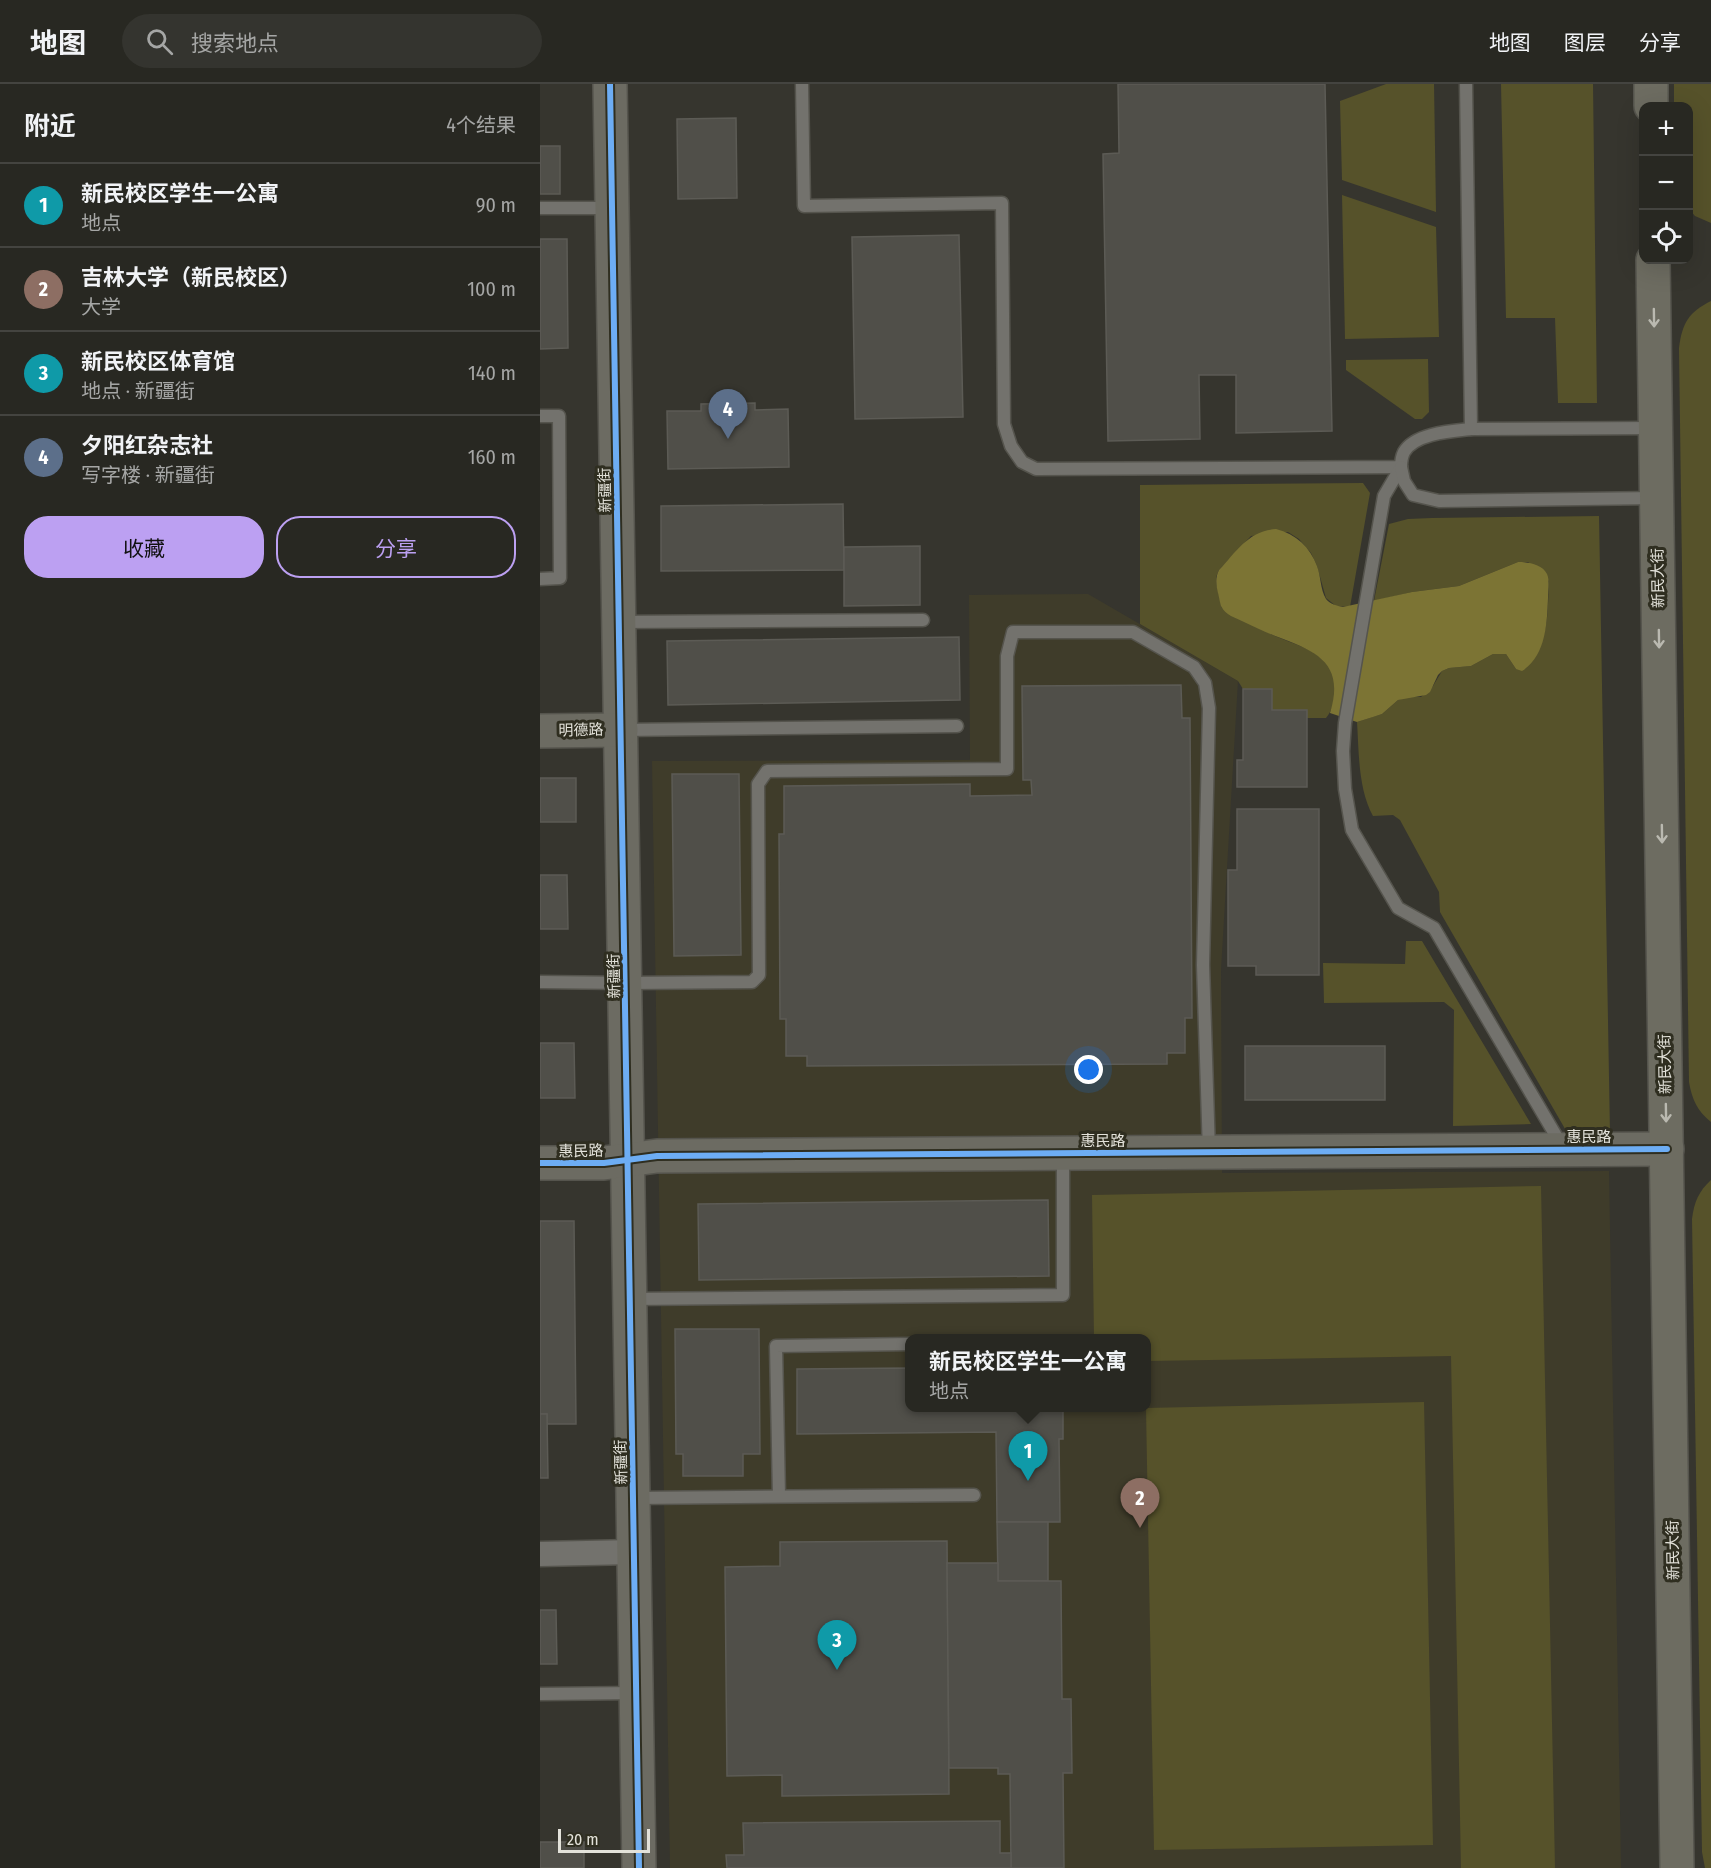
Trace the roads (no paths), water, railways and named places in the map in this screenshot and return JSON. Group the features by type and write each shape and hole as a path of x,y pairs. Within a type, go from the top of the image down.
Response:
{"main road":[{"path":"1651,84 1651,102"},
{"name":"新民大街","path":"1653,264 1677,1868"}],"street":[{"name":"新疆街","path":"610,84 639,1868"},
{"name":"明德路","path":"540,731 621,730"},
{"name":"惠民路","path":"540,1163 604,1163 657,1156 1666,1149"},
{"path":"540,1554 634,1552"}],"lane":[{"path":"802,84 804,206 1002,203 1004,424 1011,446 1022,462 1036,469 1057,470 1401,467"},
{"path":"1466,84 1471,429"},
{"path":"540,208 612,208"},
{"path":"540,416 559,416 560,578 540,579"},
{"path":"1564,1149 1434,928 1398,908 1352,830 1345,789 1343,751 1345,723 1384,496 1401,467 1404,452 1414,442 1442,431 1471,429 1656,428"},
{"path":"1401,467 1404,481 1413,495 1439,501 1657,498"},
{"path":"619,622 923,620"},
{"path":"540,982 752,982 759,975 758,784 767,771 1007,770 1007,656 1012,632 1133,632 1194,667 1205,682 1209,708 1203,965 1209,1152"},
{"path":"621,730 957,726"},
{"path":"630,1299 1063,1295 1063,1153"},
{"path":"779,1496 776,1346 905,1344"},
{"path":"633,1498 974,1495"},
{"path":"540,1694 636,1693"}],"place":[{"name":"夕阳红杂志社","path":"728,439"},
{"name":"新民校区学生一公寓","path":"1028,1481"},
{"name":"吉林大学（新民校区）","path":"1140,1528"},
{"name":"新民校区体育馆","path":"837,1670"}]}
